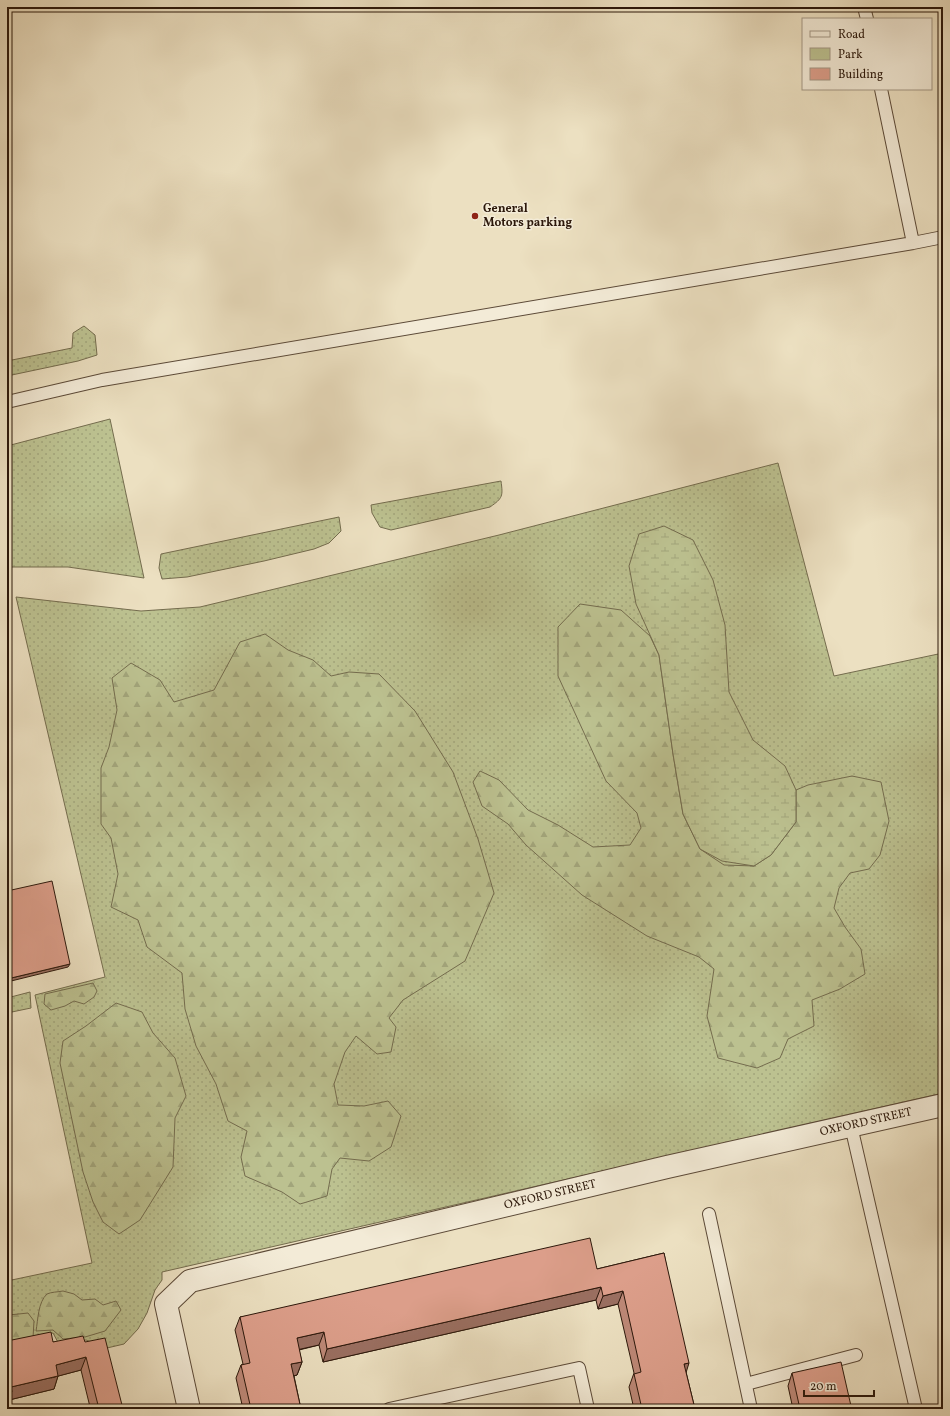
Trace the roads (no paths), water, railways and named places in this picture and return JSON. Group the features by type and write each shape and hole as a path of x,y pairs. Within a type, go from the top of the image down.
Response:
{"street":[{"name":"OXFORD STREET","path":"189,1409 166,1304 190,1281 667,1168 943,1105"}],"lane":[{"path":"864,7 867,18"},
{"path":"881,90 913,243"},
{"path":"7,402 102,380 943,237"},
{"path":"851,1126 916,1409"},
{"path":"709,1214 752,1409"},
{"path":"746,1384 856,1355"},
{"path":"389,1409 579,1368 588,1409"}],"place":[{"name":"General Motors parking","path":"475,216"}]}
